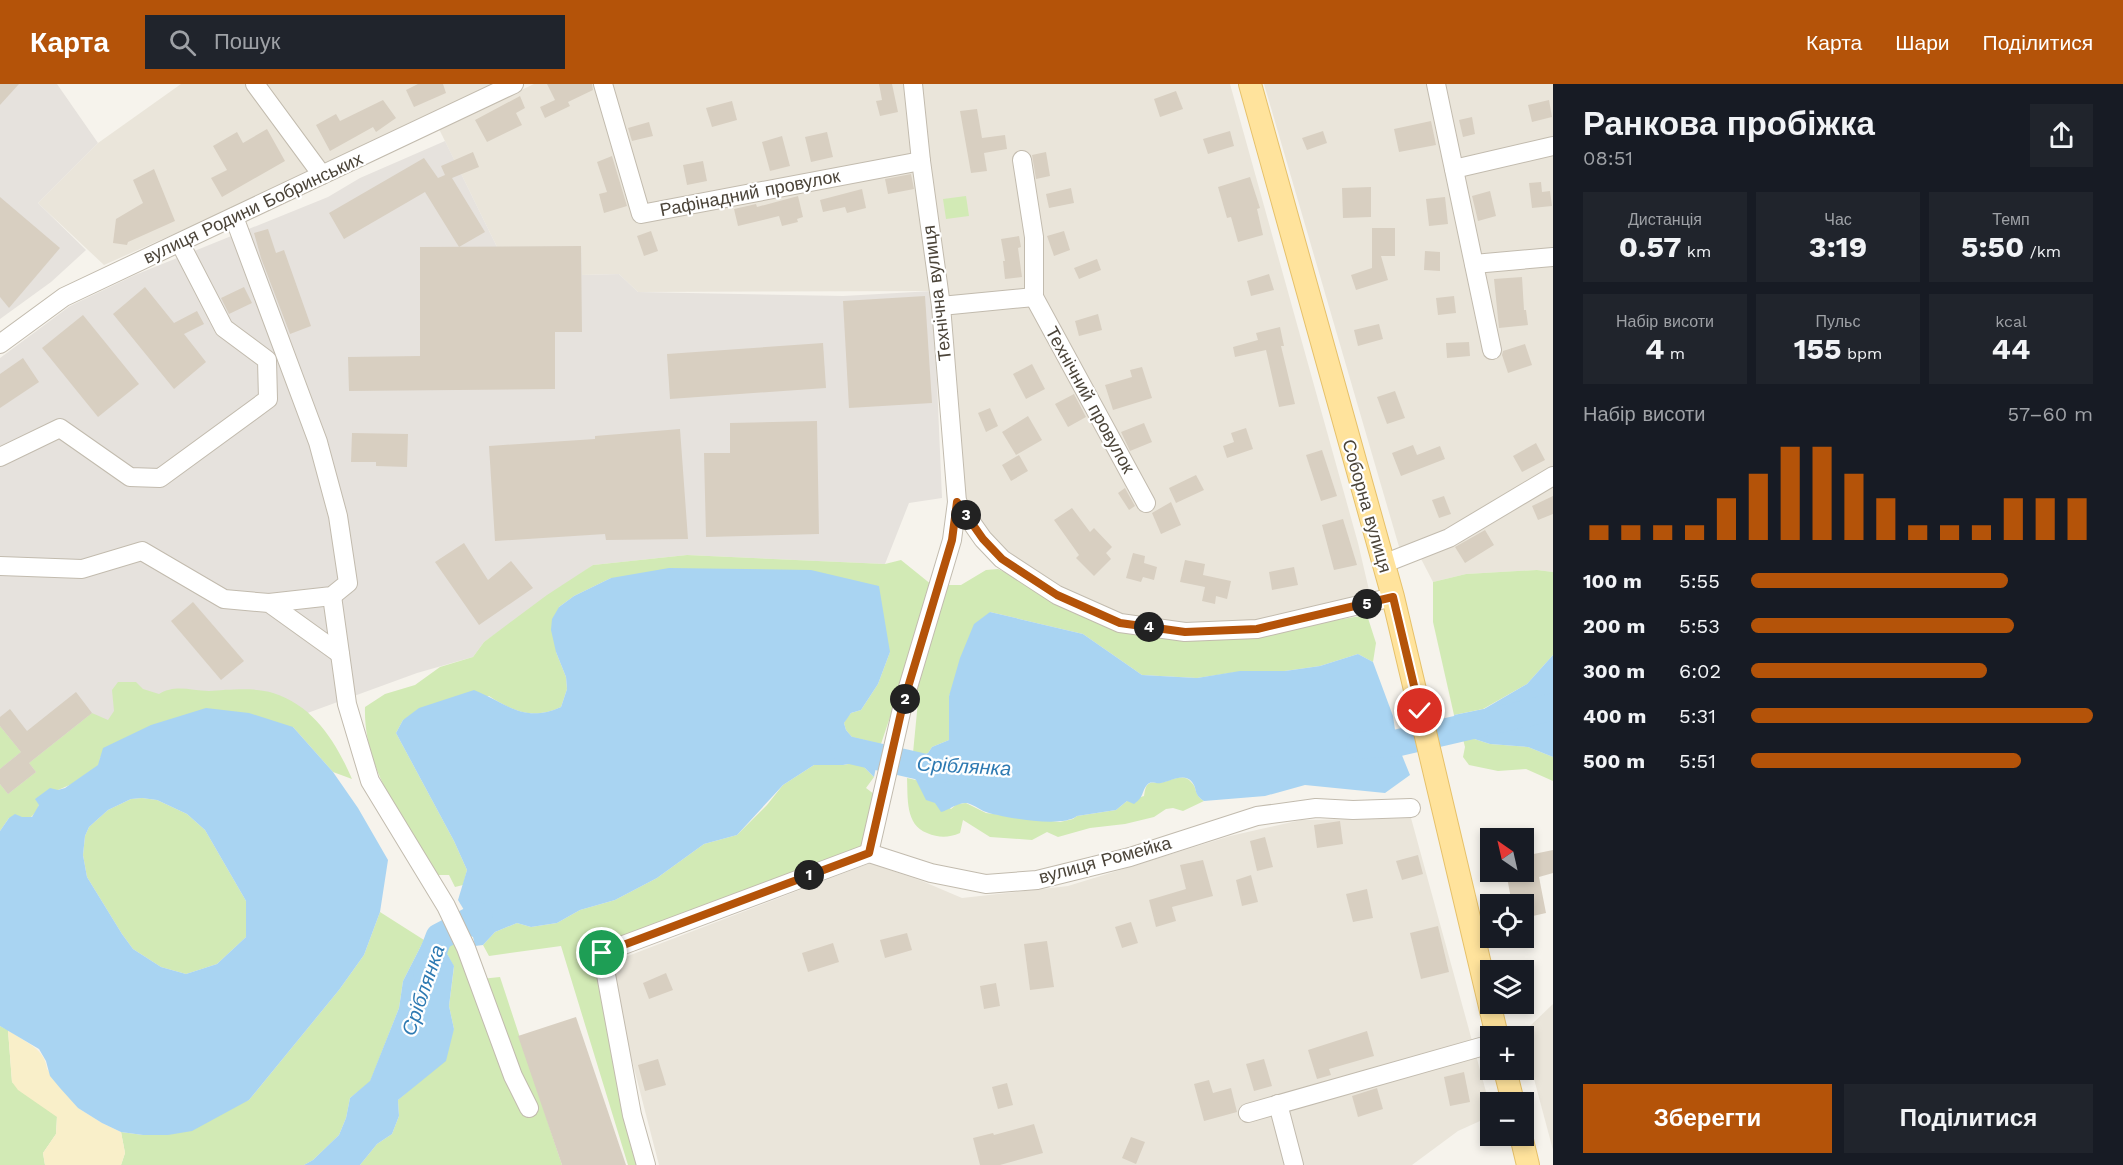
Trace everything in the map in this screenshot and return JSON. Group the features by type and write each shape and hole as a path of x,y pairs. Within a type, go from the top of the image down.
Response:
{"main road":[{"name":"Соборна вулиця","path":"1250,84 1393,597 1495,1026"},
{"path":"1523,1146 1528,1165"}],"street":[{"path":"255,84 322,175"},
{"name":"вулиця Родини Бобринських","path":"0,344 64,297 514,84"},
{"name":"Рафінадний провулок","path":"603,84 641,214 921,161"},
{"name":"Технічна вулиця","path":"869,853 903,704 952,540 957,502 940,306 913,84"},
{"path":"1436,84 1492,350"},
{"path":"1454,169 1553,146"},
{"name":"Технічний провулок","path":"1022,160 1034,237 1034,297 1146,503"},
{"path":"0,566 82,569 142,551 224,599 269,603 332,596 348,583 338,516 318,442 234,217"},
{"path":"0,457 60,428 129,477 160,478 268,399 267,360 224,328 180,243"},
{"path":"1474,264 1553,257"},
{"path":"940,306 1034,297"},
{"path":"1383,564 1449,538 1553,476"},
{"path":"957,502 983,539 1002,559 1057,595 1120,623 1185,632 1257,629 1393,597"},
{"path":"332,596 347,704 370,781 446,906 466,948 513,1076 529,1108"},
{"path":"269,603 340,654"},
{"name":"вулиця Ромейка","path":"869,853 931,873 986,884 1037,880 1130,857 1257,816 1316,808 1353,810 1411,808"},
{"path":"646,1165 632,1115 602,953 869,853"},
{"path":"1248,1113 1480,1047"},
{"path":"1278,1104 1294,1165"}],"shaded area":[{"path":"0,84 57,84 98,143 38,203 86,250 51,282 0,319"},
{"path":"181,84 511,84 104,265 38,203 98,143"},
{"path":"534,84 1230,84 1358,543 1372,603 1257,629 1120,623 1002,559 957,502 938,291 638,292 619,274 581,275 581,247 497,247 439,129"},
{"path":"1264,84 1553,84 1553,572 1537,570 1466,574 1433,582 1417,551 1402,557"},
{"path":"445,141 497,247 581,246 582,275 619,274 638,292 843,296 933,291 942,498 909,503 885,564 687,555 593,565 484,642 473,657 417,673 302,715 0,804 0,358 70,306 135,275 328,197 360,178"},
{"path":"1411,818 1480,1070 1480,1080 1483,1080 1486,1092 1480,1092 1480,1121 1458,1131 1412,1165 659,1165 607,964 870,863 962,898 1068,886 1230,836 1301,820"},
{"path":"1553,1004 1553,1150 1534,1079 1534,1026 1530,1026"}],"green space":[{"path":"966,196 969,216 946,219 943,199"},
{"path":"687,555 885,564 901,560 932,585 961,585 986,570 998,569 1134,632 1265,637 1300,626 1367,615 1376,643 1373,662 1358,654 1320,666 1285,671 1237,672 1197,678 1142,675 1083,634 990,612 949,696 949,740 932,747 928,753 921,756 913,753 919,691 897,696 881,744 852,737 846,730 844,723 846,719 851,713 861,710 878,684 890,652 611,578 574,596 559,607 556,652 566,677 567,689 561,707 541,713 524,712 515,710 489,696 403,720 396,733 454,841 467,870 463,885 455,887 449,875 438,875 400,816 379,774 366,730 365,707 385,694 415,685 440,667 473,657 484,642 547,595 593,565"},
{"path":"1537,570 1553,572 1553,655 1527,684 1483,709 1454,715 1433,622 1433,582 1466,574"},
{"path":"118,682 136,682 143,689 159,694 171,689 209,691 250,689 266,691 288,699 312,716 322,727 339,752 352,779 333,772 293,727 100,757 99,765 72,784 58,790 39,805 31,817 9,818 0,831 0,784 8,794 36,772 29,763 92,713 108,720 114,711 112,690"},
{"path":"0,726 21,752 0,769"},
{"path":"1462,735 1490,744 1528,747 1553,757 1553,781 1526,769 1498,771 1469,765 1463,757 1465,747"},
{"path":"859,762 874,777 866,788 878,797 865,849 595,949 640,1165 628,1165 561,946 489,956 483,945 495,932 517,923 531,927 557,923 580,910 615,900 657,878 704,844 737,835 783,785 814,765 843,765"},
{"path":"907,778 916,780 951,809 957,804 966,803 986,813 1060,822 1077,816 1116,810 1127,801 1144,796 1146,787 1150,783 1180,778 1188,779 1198,796 1204,801 1183,811 1173,808 1166,809 1154,817 1125,824 1090,828 1058,837 1047,832 1032,840 990,837 963,820 960,833 940,837 920,829 911,817"},
{"path":"131,799 157,800 187,814 205,830 246,901 246,937 217,964 186,974 161,967 133,949 87,877 83,855 85,836 89,827 108,810"},
{"path":"380,912 424,940 403,981 399,1008 370,1082 350,1098 346,1118 339,1135 313,1160 304,1165 121,1165 125,1153 121,1132 143,1135 249,1100 339,990 364,955"},
{"path":"447,940 460,943 471,980 500,977 562,1165 360,1165 377,1144 392,1134 399,1116 398,1100 414,1086 454,1029 449,1006 454,967 445,950"},
{"path":"0,1026 8,1030 12,1082 57,1116 56,1134 43,1153 45,1165 0,1165"}],"sand":[{"path":"8,1030 38,1050 47,1069 78,1108 121,1132 125,1153 121,1165 45,1165 43,1153 56,1134 57,1117 18,1090 12,1082"}],"water":[{"path":"669,568 811,570 879,586 890,652 878,684 861,710 851,713 844,723 852,737 881,744 874,777 859,762 843,765 814,765 783,785 737,835 704,844 657,878 615,900 580,910 557,923 531,927 517,923 495,932 483,945 475,946 473,937 468,935 460,917 464,910 458,900 467,870 454,841 396,733 403,720 419,708 474,690 525,713 548,712 561,707 567,689 566,677 556,652 551,630 552,619 559,607 574,596 611,578"},
{"path":"990,612 1083,634 1142,675 1197,678 1240,671 1285,671 1320,666 1358,654 1373,662 1393,716 1397,743 1410,775 1385,793 1305,785 1265,796 1204,801 1198,796 1189,779 1181,778 1161,783 1152,782 1145,787 1140,799 1134,804 1127,801 1116,810 1077,816 1070,820 1048,822 986,812 967,803 941,812 935,803 926,800 916,780 907,770 913,753 921,756 928,753 932,747 949,740 949,696 960,658 974,624"},
{"path":"1553,655 1553,757 1528,747 1490,744 1462,735 1454,715 1484,709 1527,684"},
{"path":"206,708 249,713 293,727 333,772 358,808 388,860 380,912 364,955 339,990 249,1100 192,1131 168,1135 121,1132 78,1108 50,1076 46,1061 39,1049 0,1026 0,831 9,818 15,814 32,817 39,805 35,799 50,788 58,790 65,788 98,765 103,748 151,725","holes":["131,799 157,800 187,814 205,830 246,901 246,937 217,964 186,974 161,967 133,949 87,877 83,855 85,836 89,827 108,810"]},
{"path":"424,940 447,940 445,950 454,966 449,1006 454,1029 446,1061 398,1100 399,1116 392,1134 377,1144 360,1165 304,1165 313,1160 339,1135 346,1118 350,1098 370,1081 399,1008 403,981"}],"building":[{"path":"0,84 19,84 0,105"},
{"path":"418,84 443,84 446,93 414,107 406,90"},
{"path":"547,84 592,84 593,90 568,102 570,106 545,118 540,107 555,100"},
{"path":"879,84 892,84 898,112 880,116 876,101 882,100"},
{"path":"1176,91 1183,109 1160,117 1154,99"},
{"path":"520,96 525,108 516,113 522,125 487,142 475,120"},
{"path":"383,100 396,118 376,132 373,127 330,151 316,125 336,114 340,121"},
{"path":"1549,100 1552,117 1532,122 1528,105"},
{"path":"732,101 737,120 712,127 706,108"},
{"path":"977,109 982,138 1005,135 1007,149 984,153 987,171 971,173 960,111"},
{"path":"1472,117 1475,134 1463,137 1459,120"},
{"path":"1431,121 1436,145 1399,152 1394,129"},
{"path":"649,122 653,136 632,141 628,128"},
{"path":"267,129 285,161 222,197 211,178 227,170 213,146 237,132 243,143"},
{"path":"1230,131 1234,146 1208,154 1203,139"},
{"path":"1323,131 1327,143 1307,150 1302,138"},
{"path":"827,132 833,157 811,162 805,137"},
{"path":"782,136 790,166 770,171 762,142"},
{"path":"473,152 479,167 452,178 485,232 459,247 425,192 344,239 329,213 424,158 438,178 445,175 441,166"},
{"path":"1046,152 1050,176 1036,179 1032,155"},
{"path":"612,156 627,206 604,213 599,194 607,192 597,162"},
{"path":"703,161 707,181 687,185 683,165"},
{"path":"154,169 175,221 128,242 127,245 113,243 116,219 143,203 133,180"},
{"path":"911,174 914,189 888,194 885,179"},
{"path":"1250,177 1260,208 1257,209 1263,235 1238,242 1231,217 1227,218 1218,187"},
{"path":"1541,182 1542,192 1550,191 1552,206 1532,208 1529,183"},
{"path":"1371,187 1371,217 1343,218 1342,188"},
{"path":"1071,188 1074,203 1049,208 1046,194"},
{"path":"862,189 866,208 847,213 845,207 823,212 820,200"},
{"path":"1490,191 1496,216 1478,221 1472,196"},
{"path":"798,196 803,217 797,219 798,222 782,226 779,216 738,226 734,209 756,204 757,207"},
{"path":"0,197 60,248 9,308 0,297"},
{"path":"1445,197 1448,224 1429,226 1426,199"},
{"path":"1372,228 1395,228 1395,256 1381,256 1388,280 1356,290 1351,275 1372,268"},
{"path":"268,229 276,253 284,250 311,326 290,334 254,233"},
{"path":"651,231 658,251 644,256 637,236"},
{"path":"1064,231 1070,250 1054,256 1047,236"},
{"path":"1019,236 1021,247 1018,248 1022,277 1005,279 1001,239"},
{"path":"581,246 582,332 555,332 555,389 349,391 348,357 420,356 420,247"},
{"path":"1425,251 1440,252 1440,271 1424,270"},
{"path":"1097,259 1101,270 1079,279 1074,268"},
{"path":"1269,274 1274,290 1251,296 1247,281"},
{"path":"1522,277 1524,310 1526,310 1528,325 1499,328 1494,279"},
{"path":"145,287 174,323 197,311 204,324 184,334 206,362 174,389 113,314"},
{"path":"244,287 252,303 229,314 221,298"},
{"path":"925,296 932,403 849,408 843,301"},
{"path":"1454,296 1456,313 1438,315 1436,298"},
{"path":"1098,314 1102,330 1079,336 1075,321"},
{"path":"83,315 139,384 98,417 42,348"},
{"path":"1379,324 1383,339 1358,346 1354,330"},
{"path":"1280,327 1284,346 1281,346 1295,404 1279,407 1266,350 1235,357 1233,347 1258,340 1256,333"},
{"path":"1469,342 1470,356 1447,358 1446,343"},
{"path":"823,343 826,388 670,399 667,354"},
{"path":"1525,344 1532,365 1508,373 1502,355 1503,351"},
{"path":"23,358 39,382 0,408 0,374"},
{"path":"1032,364 1045,389 1026,399 1013,374"},
{"path":"1142,367 1152,398 1113,410 1105,385 1132,377 1130,370"},
{"path":"1395,391 1405,418 1387,424 1377,397"},
{"path":"1074,394 1086,417 1068,427 1055,404"},
{"path":"990,408 998,426 986,432 978,413"},
{"path":"1028,416 1042,440 1016,455 1002,432"},
{"path":"817,421 819,534 706,537 704,453 730,453 730,423"},
{"path":"1144,423 1152,442 1130,451 1121,432"},
{"path":"1246,428 1253,449 1227,458 1223,446 1234,442 1231,433"},
{"path":"680,429 688,539 606,540 605,534 495,541 489,446 595,439 595,436"},
{"path":"352,433 408,434 407,467 376,466 376,462 351,462"},
{"path":"1536,443 1545,460 1522,472 1513,456"},
{"path":"1413,445 1417,455 1440,446 1445,459 1401,476 1392,453"},
{"path":"1322,450 1337,496 1321,501 1306,455"},
{"path":"1019,455 1028,471 1011,481 1002,465"},
{"path":"1196,475 1204,490 1176,503 1169,488"},
{"path":"1125,488 1135,506 1129,510 1118,493"},
{"path":"1444,496 1451,514 1439,518 1432,500"},
{"path":"1553,496 1553,514 1538,520 1532,506"},
{"path":"1171,502 1181,525 1161,534 1152,513"},
{"path":"1072,508 1090,532 1094,528 1112,547 1106,553 1111,559 1094,576 1076,558 1079,555 1054,520"},
{"path":"1343,519 1357,565 1334,570 1322,525"},
{"path":"1485,530 1494,545 1465,563 1455,547"},
{"path":"464,543 488,580 511,561 533,588 479,625 435,562"},
{"path":"1133,553 1145,556 1144,563 1157,567 1154,580 1143,577 1141,582 1126,578"},
{"path":"1185,560 1205,564 1203,575 1231,581 1227,599 1216,596 1215,604 1202,601 1205,587 1180,582"},
{"path":"1294,567 1298,585 1272,590 1269,572"},
{"path":"193,602 244,661 221,680 171,621"},
{"path":"76,692 92,713 29,763 36,772 8,794 0,784 0,769 21,752 0,726 0,717 10,709 27,731"},
{"path":"1340,821 1343,844 1317,848 1314,825"},
{"path":"1265,837 1273,867 1257,871 1250,841"},
{"path":"1553,850 1553,873 1539,877 1546,913 1534,916 1534,894 1510,894 1508,882 1534,882 1534,854"},
{"path":"1418,855 1423,874 1402,880 1396,861"},
{"path":"1203,860 1213,896 1172,907 1176,921 1156,927 1149,900 1186,889 1180,865"},
{"path":"1251,875 1258,902 1242,906 1236,880"},
{"path":"1367,889 1373,918 1353,922 1346,894"},
{"path":"1131,922 1138,943 1122,948 1115,927"},
{"path":"1438,926 1449,972 1421,979 1410,933"},
{"path":"907,933 912,950 885,958 880,940"},
{"path":"1047,941 1054,987 1030,990 1024,944"},
{"path":"833,943 839,962 808,972 802,953"},
{"path":"666,973 673,990 649,999 643,983"},
{"path":"996,983 1000,1006 984,1009 980,986"},
{"path":"576,1017 626,1165 562,1165 518,1036"},
{"path":"1367,1031 1374,1056 1329,1069 1331,1075 1317,1079 1308,1050"},
{"path":"658,1059 666,1085 645,1091 638,1065"},
{"path":"1264,1059 1272,1086 1254,1091 1246,1064"},
{"path":"1464,1072 1470,1102 1450,1106 1444,1077"},
{"path":"1209,1080 1213,1093 1231,1088 1237,1112 1204,1121 1194,1084"},
{"path":"1007,1083 1013,1105 998,1109 992,1087"},
{"path":"1377,1088 1383,1109 1358,1117 1352,1096"},
{"path":"1034,1124 1043,1153 1000,1165 980,1165 973,1138"},
{"path":"1131,1137 1145,1142 1136,1164 1122,1158"}],"waterway":[{"name":"Сріблянка","path":"1360,745 1397,743 1553,707"},
{"name":"Сріблянка","path":"844,749 932,769 944,769"},
{"name":"Сріблянка","path":"427,974 439,937 479,916"}],"route":[{"path":"602,953 869,853 903,704 952,540 957,502 983,539 1002,559 1057,595 1120,623 1185,632 1257,629 1393,597 1420,711"}]}
